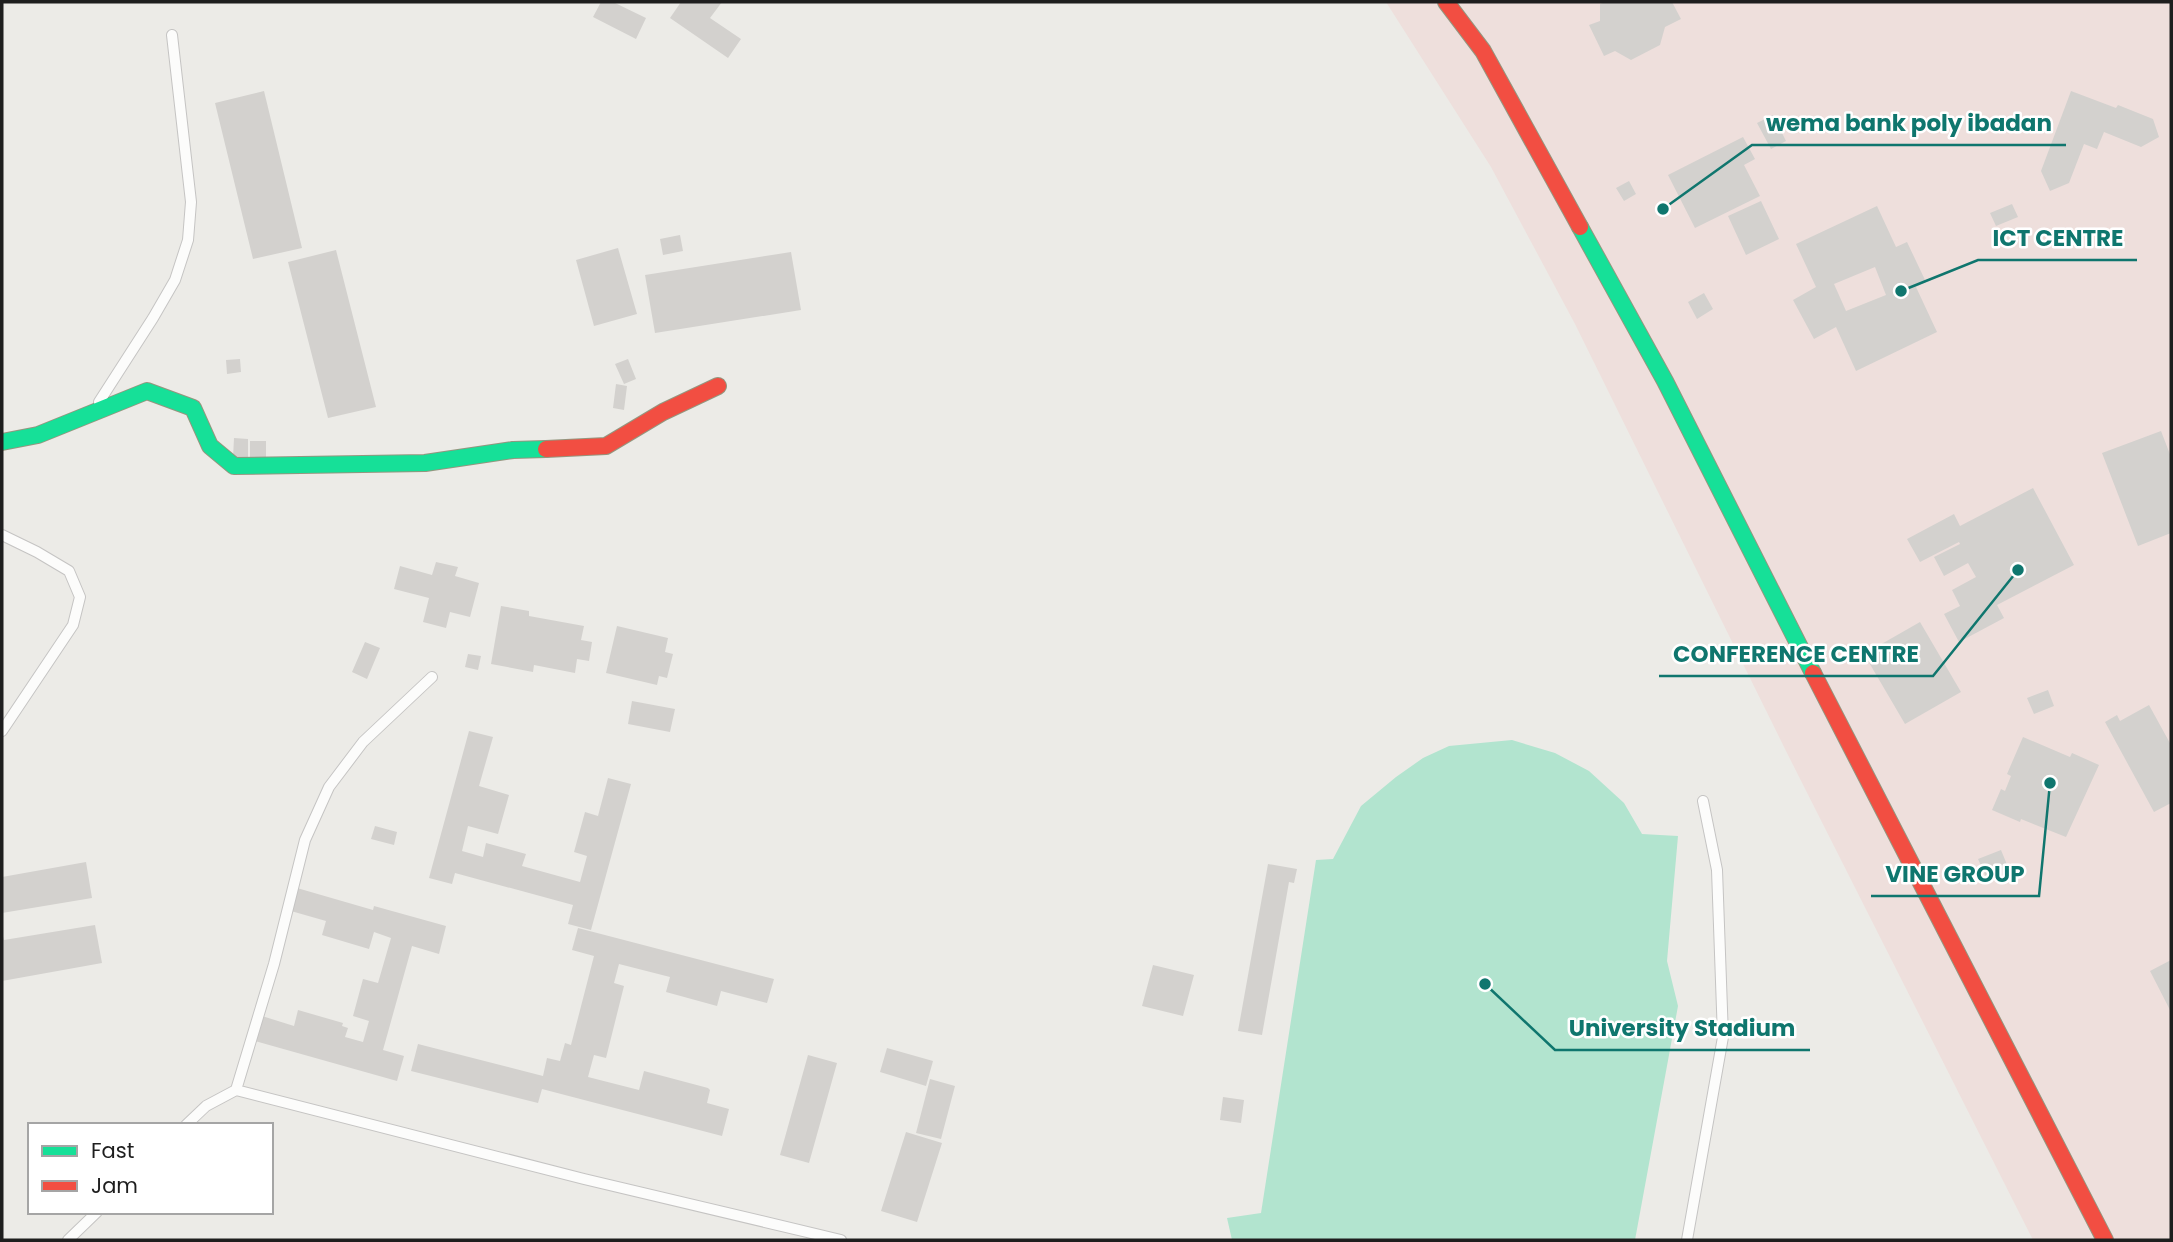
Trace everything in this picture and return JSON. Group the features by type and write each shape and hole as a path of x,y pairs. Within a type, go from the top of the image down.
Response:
{"street":[{"path":"1446,2 1483,51 1665,381 2105,1240"},
{"path":"2,442 38,435 147,391 193,408 210,446 234,466 425,463 513,450 606,446 663,412 718,386"}],"lane":[{"path":"92,413 175,280 188,240 191,202 172,35"},
{"path":"2,535 69,571 79,597 73,625 2,731"},
{"path":"236,1090 274,964 305,840 329,787 363,742 432,677"},
{"path":"1687,1240 1723,1037 1717,870 1703,801"},
{"path":"188,1123 206,1106 236,1090 584,1180 841,1240"},
{"path":"68,1240 95,1214"}],"shaded area":[{"path":"1386,2 2171,2 2171,1240 2033,1240 1787,753 1575,324 1491,167"}],"green space":[{"path":"1512,740 1555,753 1589,771 1624,803 1642,834 1678,836 1667,961 1678,1006 1635,1240 1232,1240 1227,1218 1261,1213 1316,860 1333,859 1361,806 1423,758 1449,746"}],"building":[{"path":"601,2 613,2 646,18 636,39 593,17"},
{"path":"681,2 722,2 710,18 741,39 728,58 670,18"},
{"path":"1672,2 1681,19 1665,27 1660,45 1631,60 1615,51 1604,56 1589,25 1600,21 1600,4"},
{"path":"264,91 302,248 253,259 215,103"},
{"path":"2071,91 2153,119 2159,137 2141,147 2104,132 2097,149 2084,144 2069,183 2050,191 2041,171"},
{"path":"1773,115 1786,141 1771,149 1757,123"},
{"path":"1743,137 1755,159 1744,165 1760,196 1695,228 1668,175"},
{"path":"1629,181 1636,194 1624,201 1616,188"},
{"path":"1761,201 1779,239 1746,255 1728,216"},
{"path":"2012,204 2018,217 1996,226 1990,213"},
{"path":"1877,206 1896,247 1907,242 1926,282 1916,287 1937,332 1856,371 1836,327 1814,339 1793,300 1816,287 1796,244","holes":["1875,267 1886,295 1846,311 1834,284"]},
{"path":"680,235 683,251 663,255 660,239"},
{"path":"618,248 637,314 594,326 576,260"},
{"path":"336,250 376,407 328,418 288,262"},
{"path":"791,252 801,310 655,333 645,275"},
{"path":"1704,293 1713,309 1697,319 1688,302"},
{"path":"240,359 241,372 227,374 226,360"},
{"path":"628,359 636,379 624,384 615,364"},
{"path":"616,384 627,386 624,410 613,408"},
{"path":"2161,431 2171,457 2171,533 2138,546 2102,453"},
{"path":"234,438 248,439 248,459 233,458"},
{"path":"250,441 266,441 266,460 250,460"},
{"path":"2033,488 2074,565 1997,605 2004,618 1959,642 1944,614 1960,606 1952,590 1976,577 1968,563 1944,576 1934,557 1960,544 1959,542 1920,562 1907,539 1954,514 1960,526"},
{"path":"436,562 458,567 455,576 479,583 470,617 450,612 446,628 423,622 429,598 394,589 400,566 432,575"},
{"path":"501,606 529,611 529,616 584,626 581,640 592,642 589,661 577,659 575,673 534,665 533,672 491,664"},
{"path":"1920,622 1961,692 1905,724 1864,654"},
{"path":"617,626 668,638 665,652 673,654 667,678 659,676 657,685 606,673"},
{"path":"365,642 380,648 367,679 352,672"},
{"path":"468,654 481,656 478,670 465,667"},
{"path":"2048,690 2054,706 2034,714 2027,698"},
{"path":"632,701 675,709 670,732 628,724"},
{"path":"2149,705 2171,745 2171,803 2154,812 2105,722 2117,715 2120,721"},
{"path":"469,731 493,737 479,786 509,795 498,834 468,826 462,851 483,857 486,843 526,854 522,866 580,882 587,856 574,852 585,812 598,816 608,778 631,784 591,930 568,924 573,905 455,873 452,884 429,878"},
{"path":"2023,737 2070,757 2072,753 2099,765 2066,837 1992,810 2001,789 2005,791 2011,776 2007,774"},
{"path":"375,826 397,832 394,845 371,839"},
{"path":"2001,850 2010,872 1988,881 1978,859"},
{"path":"86,862 92,898 2,913 2,877"},
{"path":"1268,864 1297,869 1294,883 1289,882 1262,1035 1238,1031"},
{"path":"297,888 373,910 374,906 446,926 439,954 412,946 383,1050 404,1056 397,1081 255,1041 262,1016 294,1026 298,1010 343,1023 342,1026 348,1028 345,1037 363,1042 369,1021 353,1016 363,979 378,983 391,938 374,932 369,949 322,935 326,921 291,911"},
{"path":"95,925 102,963 2,981 2,933 4,940"},
{"path":"578,928 774,979 767,1003 721,991 717,1006 666,992 670,977 619,964 614,983 624,986 606,1058 594,1055 588,1077 639,1090 644,1071 708,1088 710,1090 707,1103 729,1109 722,1136 542,1089 538,1103 411,1071 418,1044 543,1076 547,1058 560,1061 565,1043 571,1045 594,956 572,950"},
{"path":"2171,960 2171,1012 2150,971"},
{"path":"1153,965 1194,975 1183,1016 1142,1006"},
{"path":"887,1048 933,1061 926,1086 880,1072"},
{"path":"808,1055 837,1063 809,1163 780,1155"},
{"path":"930,1079 955,1086 941,1139 916,1133"},
{"path":"1223,1097 1244,1100 1241,1123 1220,1120"},
{"path":"906,1132 942,1143 917,1222 881,1211"}],"traffic: fast":[{"path":"1580,227 1665,381 1813,673"},
{"path":"2,442 38,435 147,391 193,408 210,446 234,466 425,463 513,450 546,449"}],"traffic: jam":[{"path":"1446,2 1483,51 1580,227"},
{"path":"546,449 606,446 663,412 718,386"},
{"path":"1813,673 2105,1240"}],"place":[{"name":"wema bank poly ibadan","path":"1663,209"},
{"name":"ICT CENTRE","path":"1901,291"},
{"name":"CONFERENCE CENTRE","path":"2018,570"},
{"name":"VINE GROUP","path":"2050,783"},
{"name":"University Stadium","path":"1485,984"}]}
